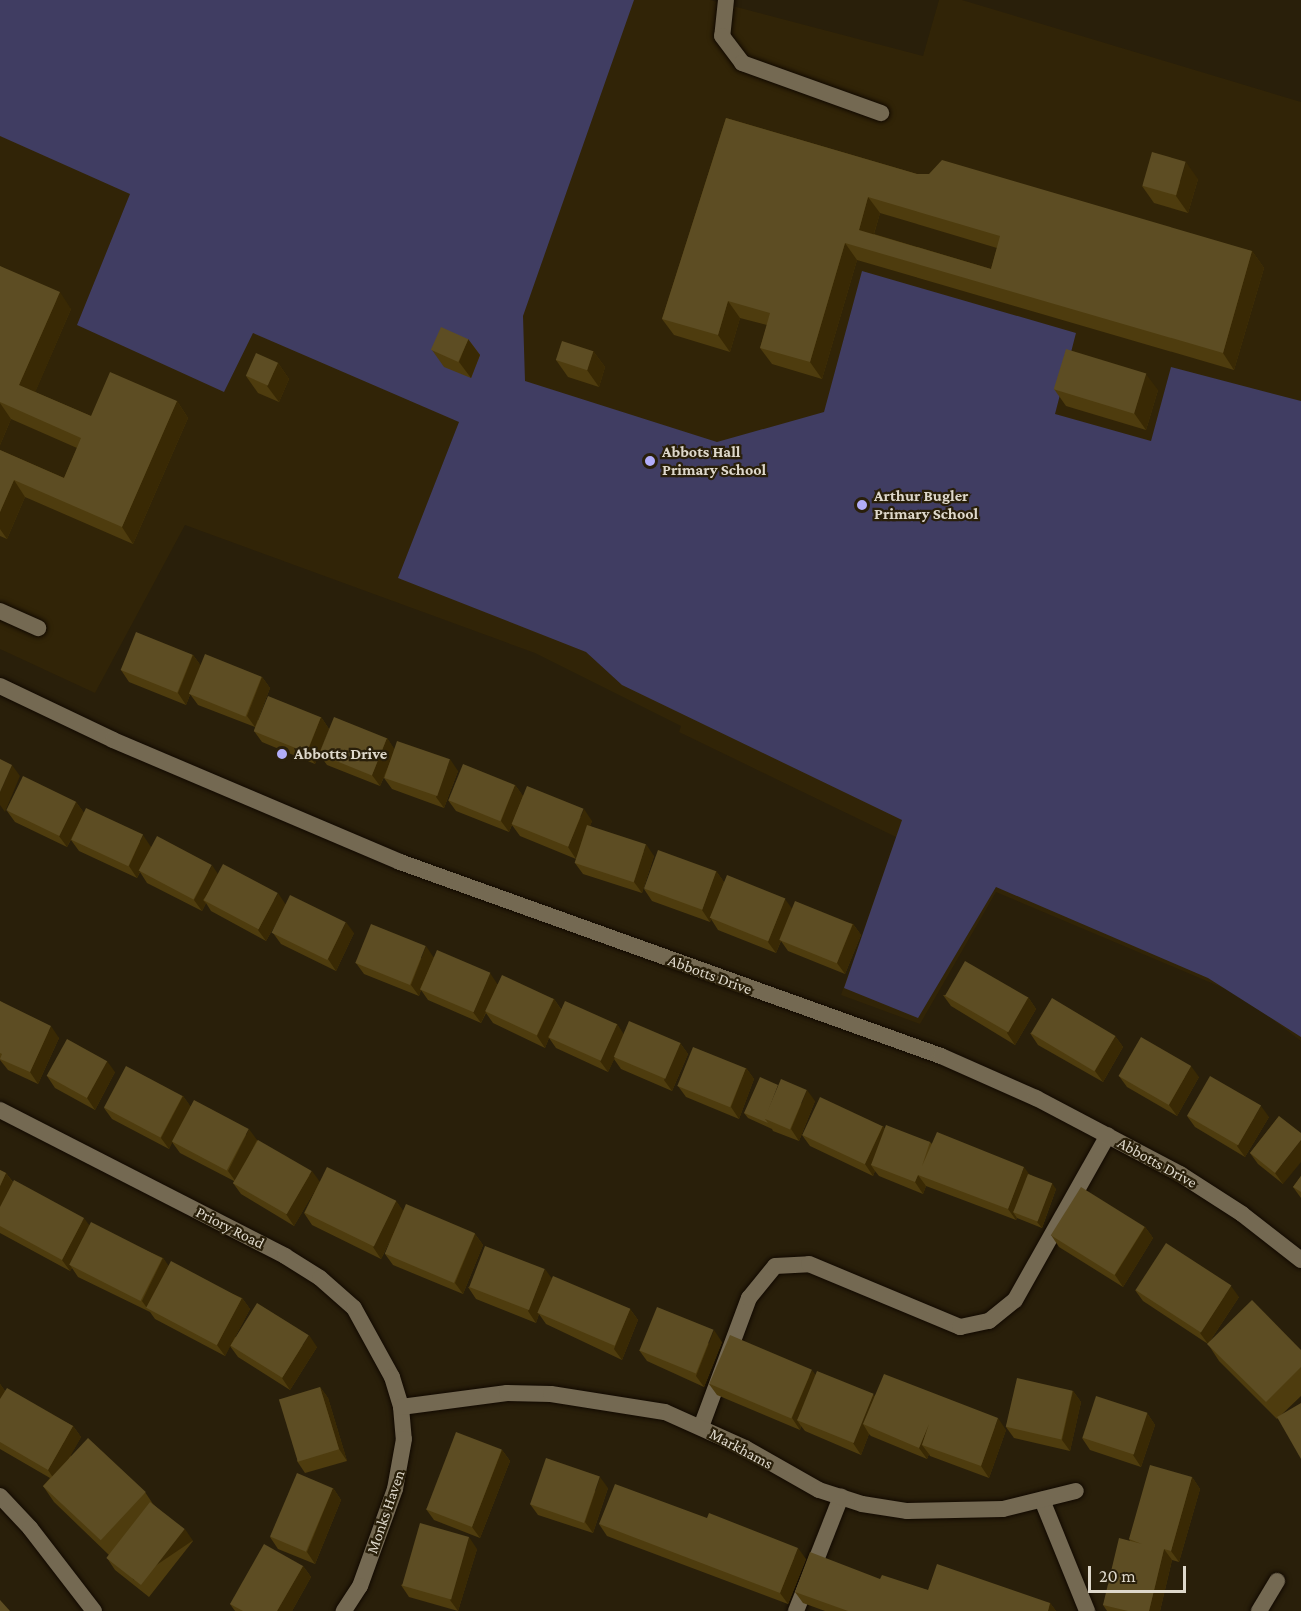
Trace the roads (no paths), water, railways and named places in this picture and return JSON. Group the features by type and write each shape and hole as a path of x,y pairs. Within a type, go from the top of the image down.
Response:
{"street":[{"path":"726,0 722,36 742,63 881,114"},
{"path":"0,611 38,628"},
{"name":"Abbotts Drive","path":"0,686 113,740 400,862 941,1056 1036,1098 1198,1185 1301,1260"},
{"name":"Priory Road","path":"0,1110 285,1256 320,1278 354,1308 378,1345 401,1407"},
{"path":"701,1427 749,1298 775,1266 809,1264 960,1327 989,1321 1015,1300 1108,1135"},
{"name":"Markhams","path":"401,1407 456,1397 551,1394 665,1413 701,1427 810,1485 841,1497 907,1511 953,1513 1003,1509 1076,1491"},
{"name":"Monks Haven","path":"344,1611 360,1586 402,1467 401,1407"},
{"path":"0,1496 30,1528 94,1611"},
{"path":"796,1611 841,1497"},
{"path":"1042,1500 1087,1611"},
{"path":"1259,1611 1277,1581"}],"place":[{"name":"Abbots Hall Primary School","path":"650,461"},
{"name":"Arthur Bugler Primary School","path":"862,505"},
{"name":"Abbotts Drive","path":"282,754"}]}
